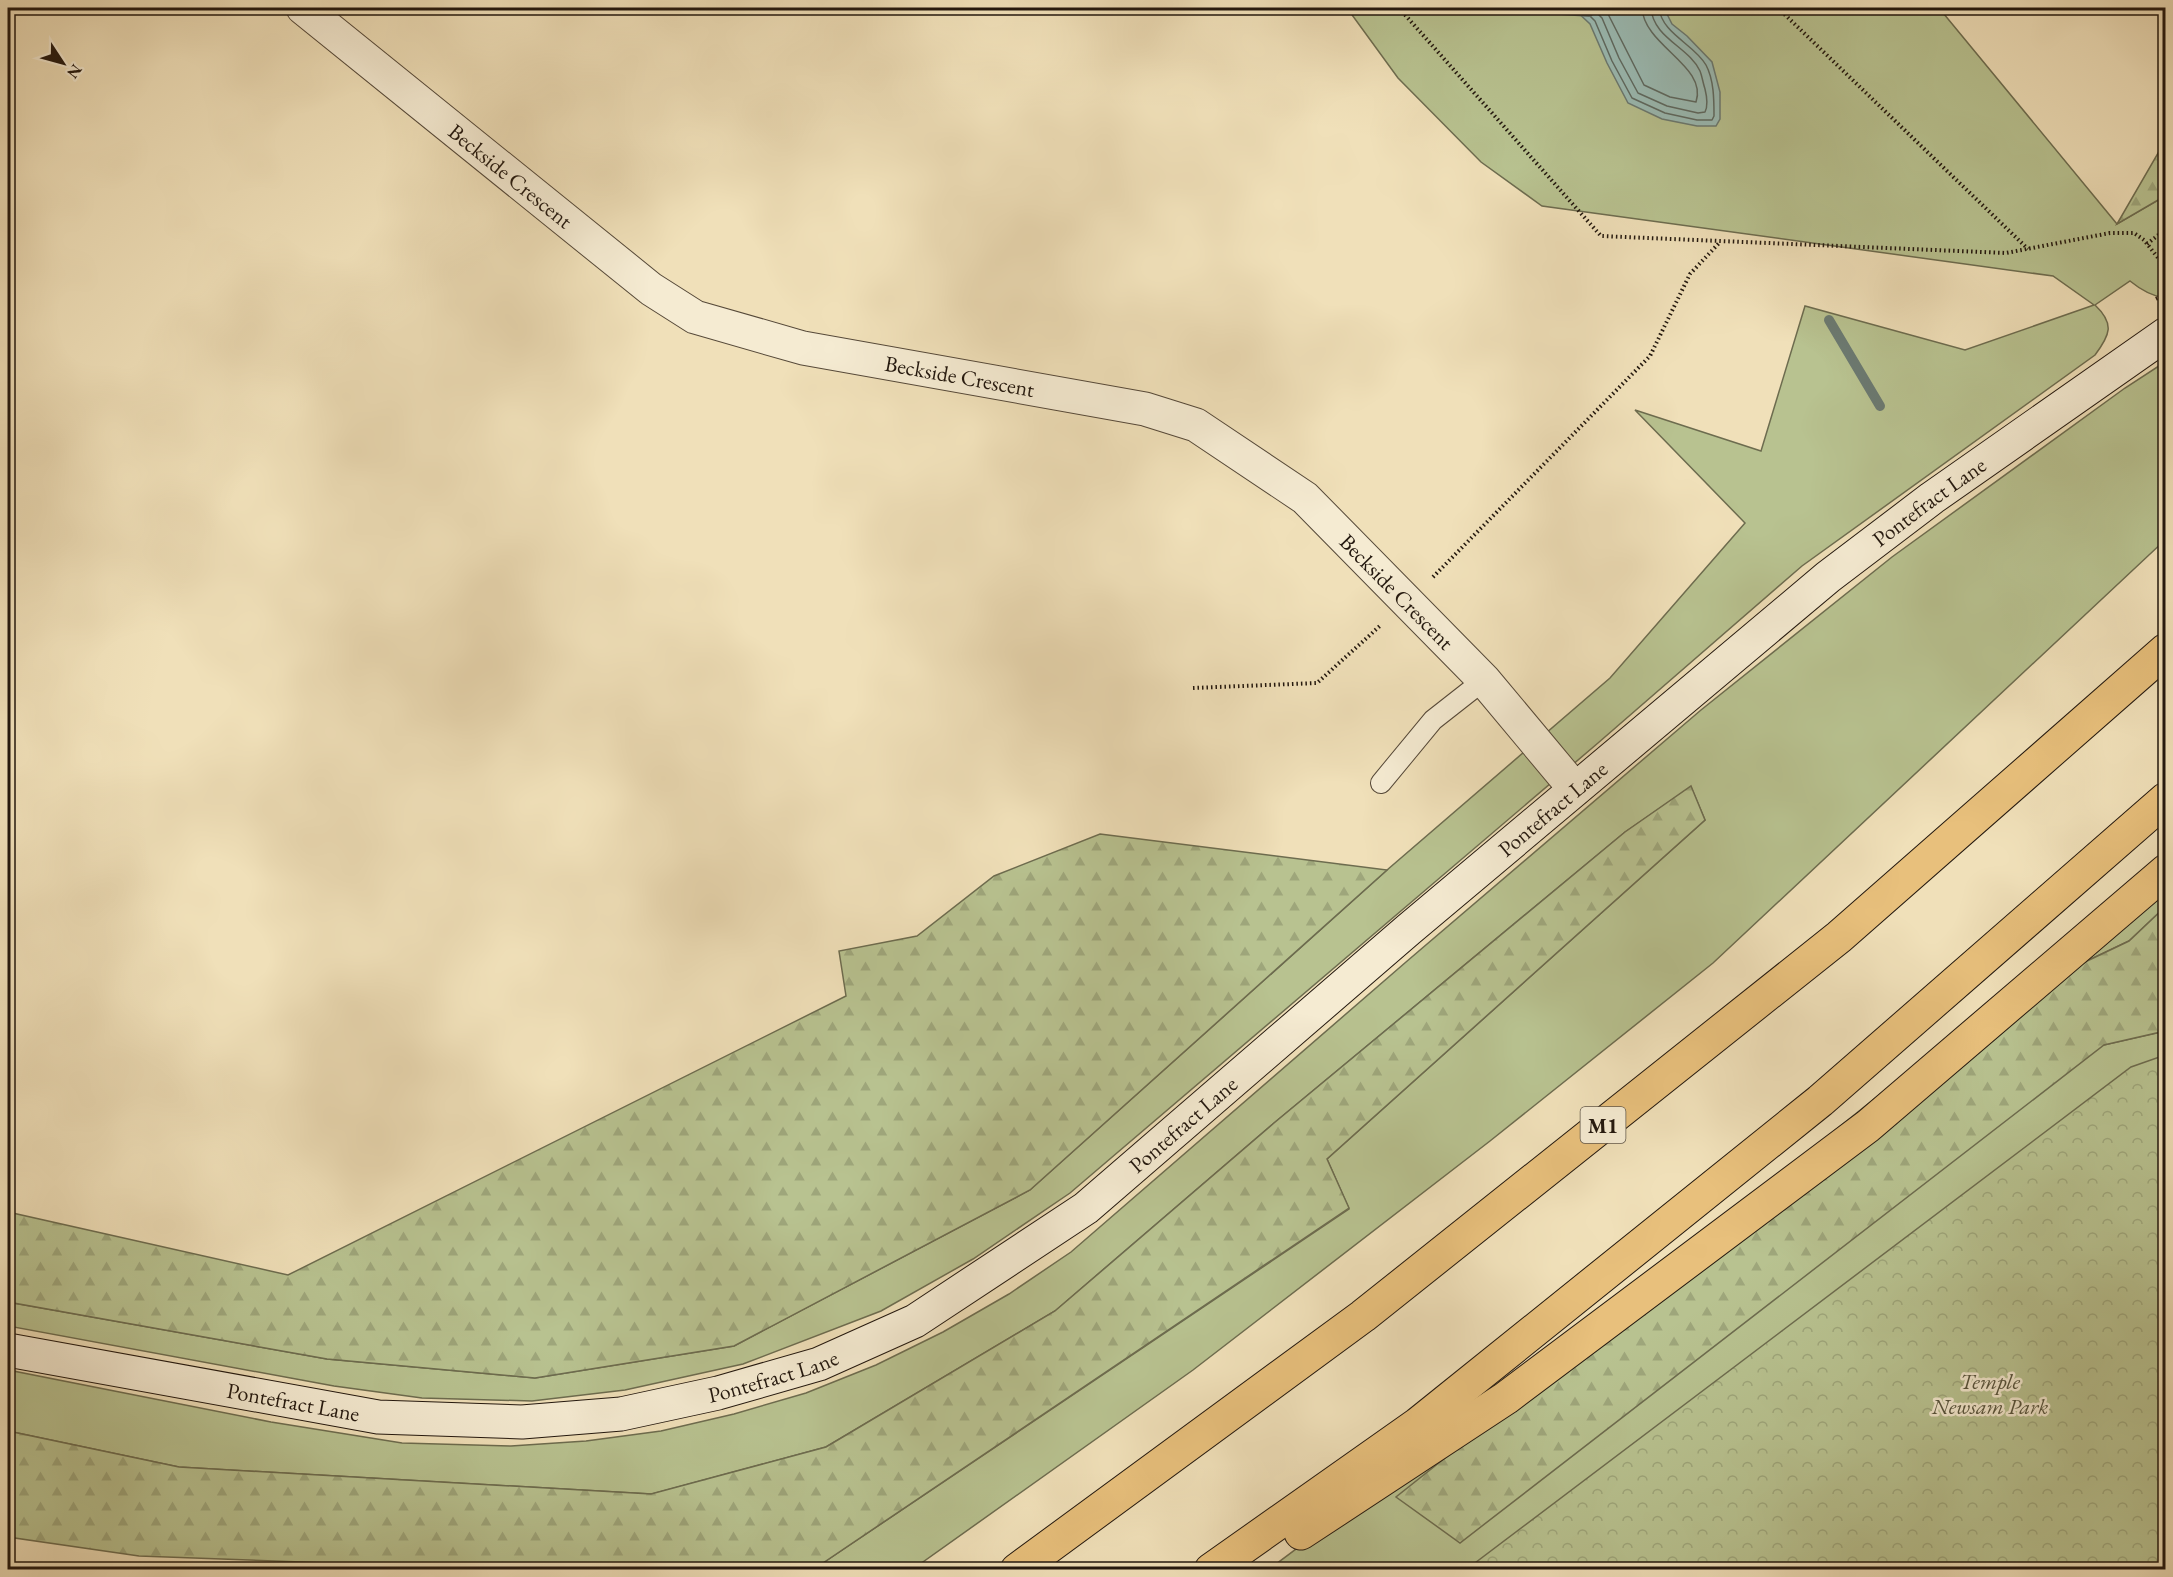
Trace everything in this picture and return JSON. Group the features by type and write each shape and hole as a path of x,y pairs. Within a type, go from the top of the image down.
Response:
{"highway":[{"name":"M1","path":"1017,1569 1363,1316 1839,937 2166,650"},
{"path":"1211,1569 1418,1424 1821,1101 2166,800"},
{"path":"1239,1569 1296,1536 1506,1398 1859,1133 2166,871"}],"street":[{"name":"Beckside Crescent","path":"303,8 651,289 695,316 803,348 1133,407 1196,425 1305,498 1484,680 1575,789"},
{"name":"Pontefract Lane","path":"8,1350 378,1417 522,1422 621,1414 717,1393 819,1364 915,1321 1086,1208 1575,789 1828,577 1932,498 2166,334"}],"lane":[{"path":"1381,783 1433,720 1484,680"}],"path":[{"path":"1399,8 1601,236 2006,253 2110,233 2134,233 2166,268"},
{"path":"1778,8 2028,249"},
{"path":"2146,244 2166,229"},
{"path":"1193,688 1317,683 1407,603 1650,356 1690,274 1721,241"}],"green space":[{"path":"1347,8 1939,8 2117,224 2165,196 2165,298 2146,292 2130,281 2095,305 2106,318 2108,330 2095,355 1802,566 1070,1193 973,1259 881,1311 743,1364 625,1390 532,1401 422,1398 334,1386 8,1326 8,1302 327,1359 535,1378 734,1346 1030,1190 1387,870 1610,678 1745,523 1635,410 1761,451 1805,306 1965,350 2094,305 2053,276 1542,206 1481,162 1398,78"},
{"path":"2165,141 2165,196 2117,224"},
{"path":"2165,362 2165,540 1713,963 1490,1141 1193,1370 913,1569 814,1569 1349,1209 1327,1159 1705,820 1691,787 1625,832 1274,1123 1055,1311 826,1447 652,1494 179,1467 8,1431 8,1370 271,1422 402,1443 511,1446 586,1441 661,1431 734,1414 806,1393 876,1365 943,1332 1009,1294 1071,1252 1701,710 1892,557 2125,388"},
{"path":"1691,786 1705,820 1327,1159 1349,1208 814,1569 490,1569 139,1556 8,1537 8,1431 179,1467 651,1494 826,1447 1055,1311 1274,1123 1625,832"},
{"path":"1100,834 1387,870 1030,1190 734,1346 535,1378 327,1359 8,1302 8,1212 288,1275 846,996 839,951 917,936 994,876"},
{"path":"2165,853 2165,907 2129,941 2045,981 2104,1045 2161,1032 2165,1024 2165,1336 1802,1569 1268,1570 1542,1365 1929,1055"},
{"path":"2165,907 2165,1031 2104,1045 1460,1543 1396,1497 2045,981 2129,941"},
{"name":"Temple Newsam Park","path":"2165,1055 2165,1569 1467,1569 2131,1067"}],"water":[{"path":"1573,8 1664,8 1672,24 1712,62 1720,92 1720,119 1716,126 1697,126 1662,119 1628,103 1590,24"}],"waterway":[{"path":"1534,8 1589,12"},
{"path":"1829,320 1880,406"}]}
